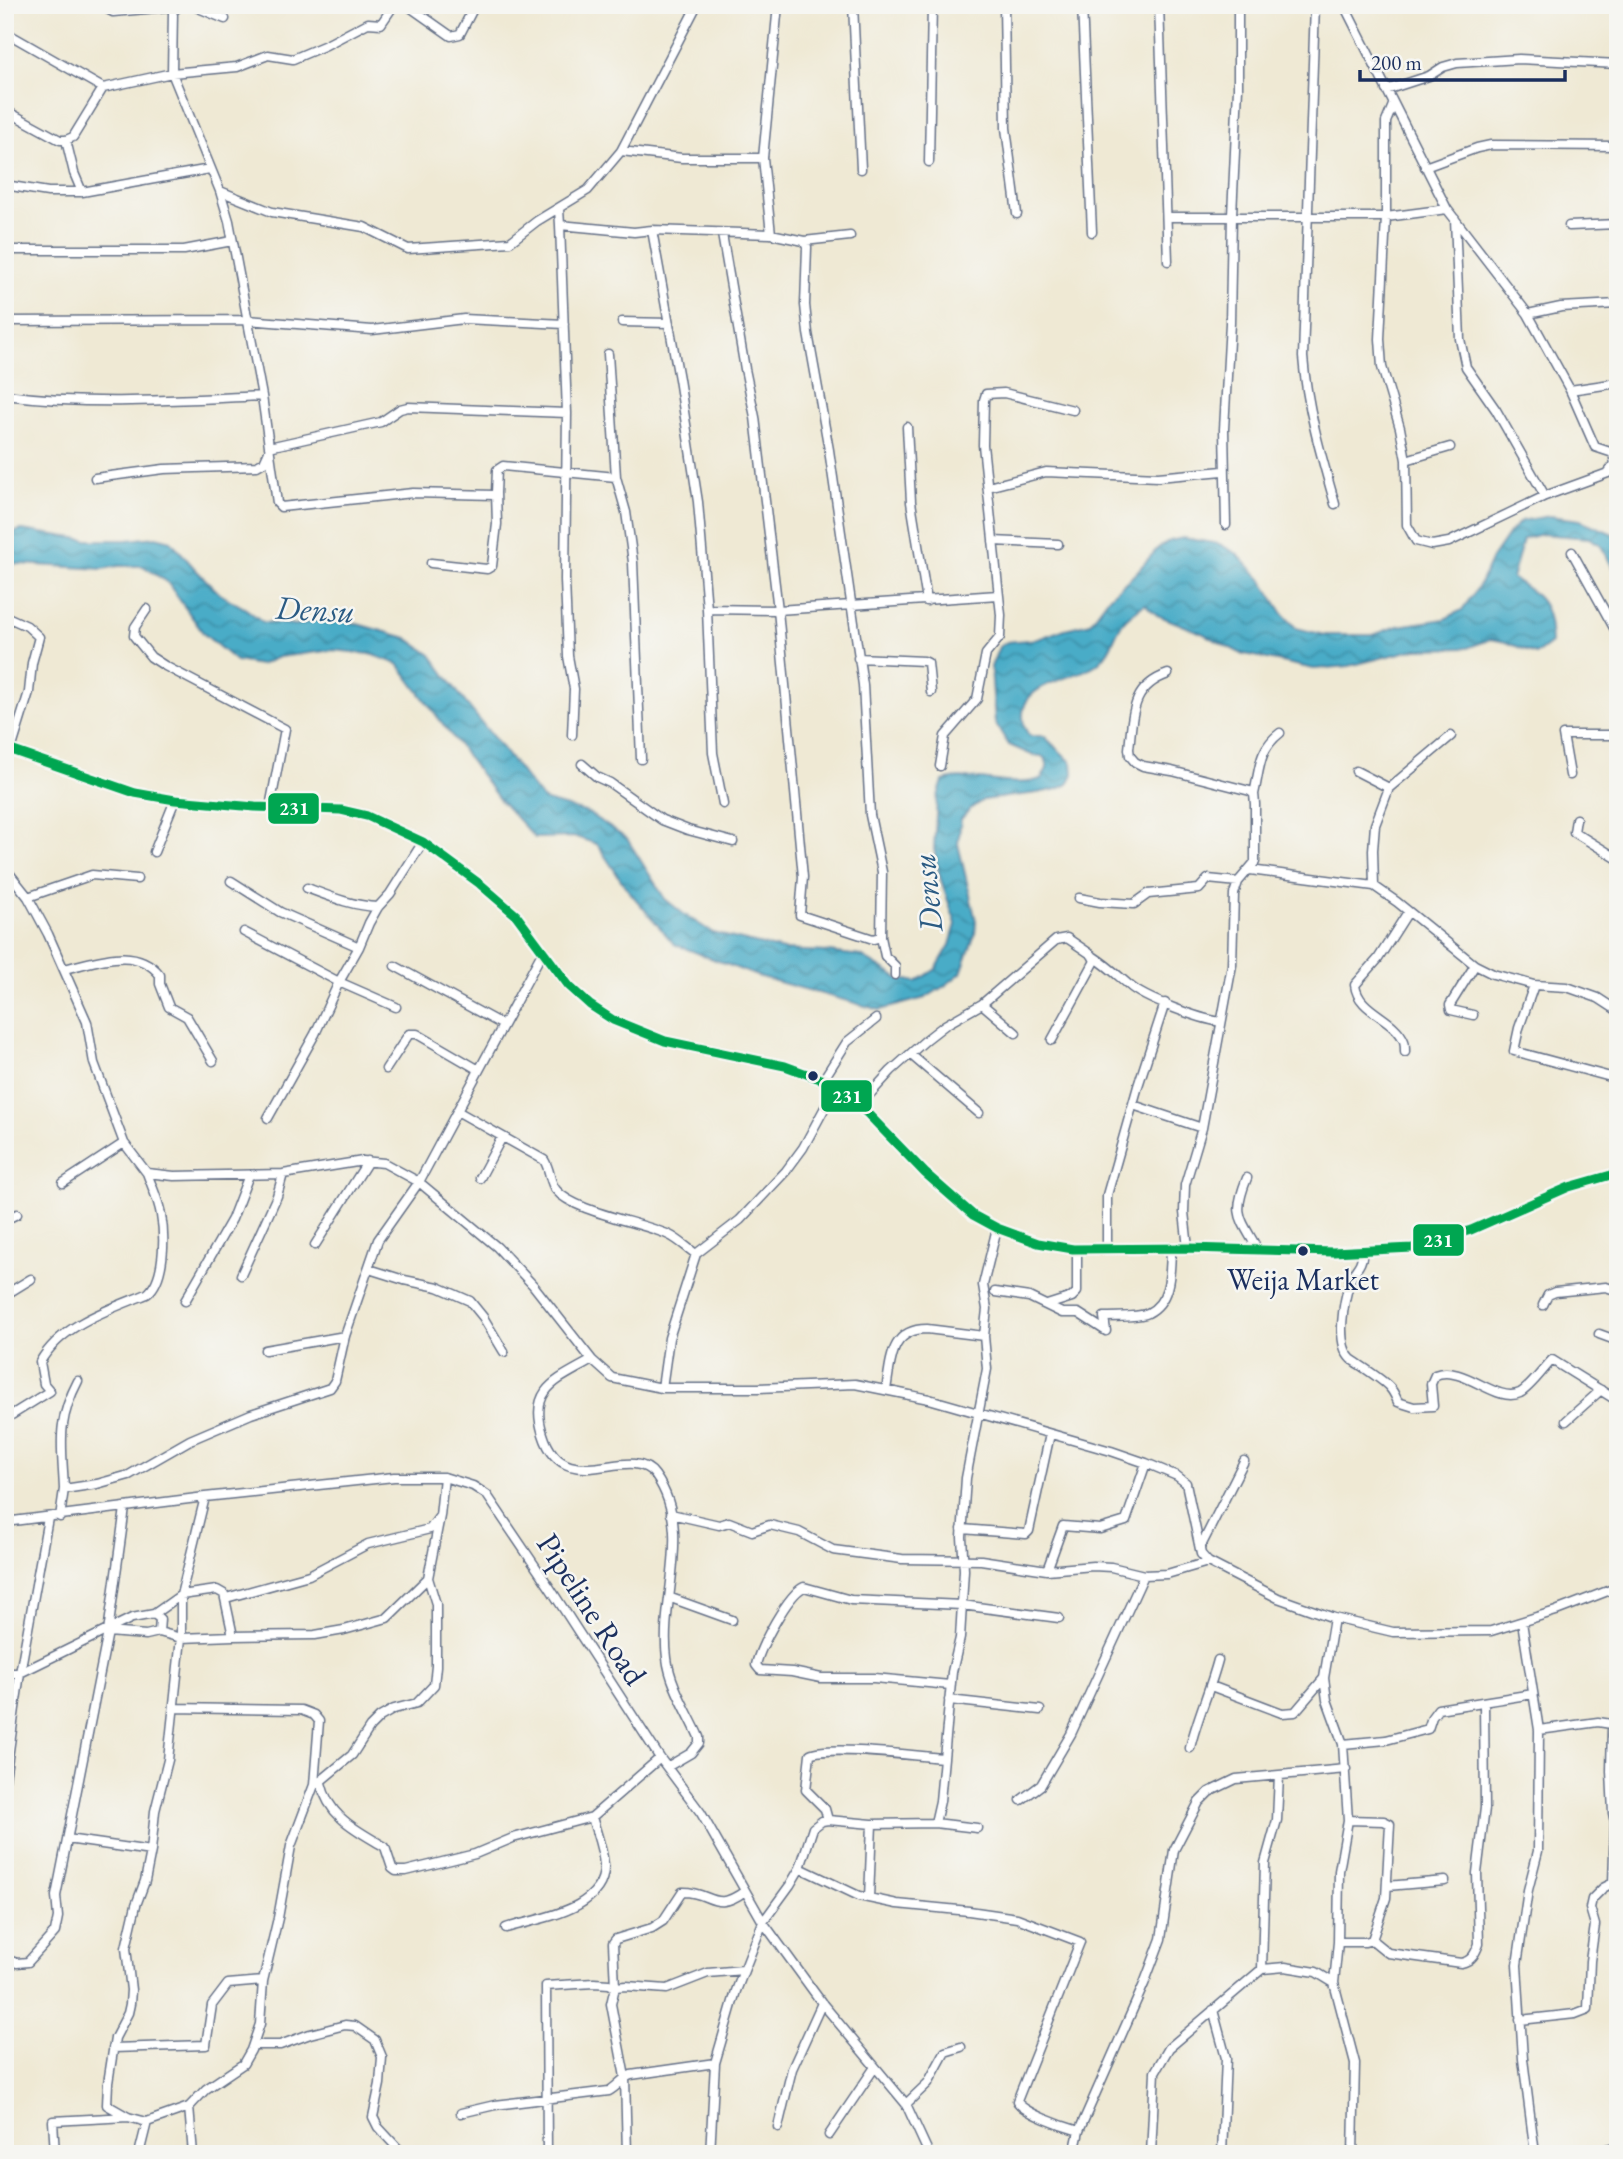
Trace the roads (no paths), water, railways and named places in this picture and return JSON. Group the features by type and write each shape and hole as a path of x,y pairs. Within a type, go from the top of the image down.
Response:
{"street":[{"path":"99,5 110,12 172,7 173,73 220,191 262,397 277,503 281,507 413,493 496,493"},
{"path":"191,5 225,19"},
{"path":"5,32 103,88 173,73 237,66 268,55 293,59 368,23 379,25 394,5"},
{"path":"407,5 451,36 460,34 475,5"},
{"path":"220,191 272,212 364,227 413,249 508,243 537,221 588,190 621,151 697,5"},
{"path":"771,234 763,158 778,5"},
{"path":"853,5 861,169"},
{"path":"929,162 932,5"},
{"path":"1004,5 1006,128 1017,214"},
{"path":"1082,5 1092,232"},
{"path":"1160,5 1168,261"},
{"path":"1226,525 1223,471 1238,88 1238,5"},
{"path":"1315,5 1303,357 1306,391 1335,504"},
{"path":"1344,5 1447,209 1528,314 1570,390 1595,447 1613,453 1615,464 1608,473 1545,496 1449,542 1424,544 1416,541 1407,525 1406,460 1401,428 1382,367 1380,328 1386,217 1386,122 1393,105"},
{"path":"1386,90 1457,64 1519,59 1618,64"},
{"path":"5,110 60,140 66,140 72,137 103,88"},
{"path":"66,140 82,192"},
{"path":"1425,167 1491,145 1618,146"},
{"path":"621,151 682,158 763,158"},
{"path":"5,185 48,192 82,192 210,170"},
{"path":"559,209 568,472 565,580 568,656 574,689 572,735"},
{"path":"1168,217 1386,217 1447,209"},
{"path":"1455,219 1460,339 1466,367 1496,410 1545,496"},
{"path":"1569,226 1618,224"},
{"path":"560,225 634,232 652,230 771,234 804,241 850,236"},
{"path":"652,230 698,502 713,753 723,804"},
{"path":"722,234 755,417 778,610 803,877 800,915 873,939 881,936"},
{"path":"5,250 184,250 232,241"},
{"path":"804,241 808,253 805,305 808,333 851,606 868,742 870,815 882,872 881,936 885,957 895,965 895,975"},
{"path":"1528,314 1561,307 1618,304"},
{"path":"5,321 247,320 372,330 464,319 564,324"},
{"path":"622,323 669,323"},
{"path":"608,354 616,477 626,512 633,562 641,758"},
{"path":"1570,390 1618,383"},
{"path":"940,766 945,736 977,699 986,654 1000,637 1001,615 982,422 982,407 986,394 1004,393 1073,410"},
{"path":"5,395 115,403 262,397"},
{"path":"269,449 372,424 408,407 567,413"},
{"path":"907,427 911,502 927,601"},
{"path":"1406,460 1450,447"},
{"path":"1595,447 1618,451"},
{"path":"95,478 164,469 257,466 264,462 269,449"},
{"path":"431,563 487,569 492,566 497,524 497,470 503,466 616,477"},
{"path":"988,487 1046,472 1158,477 1223,471"},
{"path":"993,541 1058,544"},
{"path":"1572,552 1618,635"},
{"path":"706,609 778,610 998,595"},
{"path":"147,609 135,627 134,636 152,657 285,729 270,807"},
{"path":"5,617 27,626 38,637 29,692 8,749 135,793 175,800 341,810 366,816 423,842 480,884 516,915 569,986 590,1005 613,1020 679,1045 785,1066 823,1080 859,1106 938,1185 973,1215 997,1228 1038,1243 1107,1250 1188,1248 1363,1252 1412,1248 1471,1230 1569,1187 1618,1173"},
{"path":"858,658 924,661 928,663 931,692"},
{"path":"1168,674 1155,679 1137,698 1129,748 1135,762 1254,794"},
{"path":"1188,1248 1184,1212 1185,1185 1202,1128 1232,965 1232,908 1238,882 1255,862 1254,794 1264,749 1268,742 1280,733"},
{"path":"1570,775 1563,735 1618,735"},
{"path":"1374,886 1375,825 1390,788 1451,736"},
{"path":"582,764 597,778 610,783 662,820 733,842"},
{"path":"1356,771 1390,788"},
{"path":"154,852 175,800"},
{"path":"1576,819 1574,832 1618,859"},
{"path":"268,1118 315,1034 378,907 390,894 423,842"},
{"path":"5,868 27,897 64,969 87,1022 94,1063 124,1143 147,1173 162,1217 159,1269 154,1289 85,1320 55,1342 40,1362 44,1384 50,1391 5,1419"},
{"path":"1250,870 1374,886 1475,965 1493,975 1534,985 1567,987 1589,994 1618,1012"},
{"path":"27,897 92,875 137,879"},
{"path":"1079,898 1134,904 1148,894 1199,889 1208,879 1238,882"},
{"path":"231,881 279,912 359,947"},
{"path":"307,888 342,901 378,907"},
{"path":"1405,1052 1404,1040 1368,1008 1357,993 1355,985 1378,959 1408,912"},
{"path":"244,932 339,982 396,1007"},
{"path":"859,1106 910,1054 945,1025 982,1003 1060,938 1067,939 1115,970 1129,985 1206,1020 1221,1022"},
{"path":"64,1489 129,1475 190,1440 251,1414 330,1388 335,1381 345,1336 378,1240 419,1182 543,951"},
{"path":"64,969 115,957 139,958 151,963 160,975 160,984 169,1007 187,1017 213,1061"},
{"path":"1052,1040 1093,964 1094,957"},
{"path":"1472,1015 1451,1010 1450,1004 1475,965"},
{"path":"395,966 503,1025"},
{"path":"1534,985 1514,1051 1618,1079"},
{"path":"982,1003 1016,1033"},
{"path":"1107,1250 1107,1195 1165,1003"},
{"path":"823,1080 847,1042 876,1019"},
{"path":"386,1069 409,1034 417,1034 479,1070"},
{"path":"910,1054 979,1113"},
{"path":"662,1388 669,1338 696,1254 740,1220 786,1171 803,1148 836,1087"},
{"path":"1133,1105 1202,1128"},
{"path":"457,1111 544,1160 551,1170 551,1182 557,1191 572,1202 670,1236 696,1254"},
{"path":"480,1178 502,1136"},
{"path":"63,1183 124,1143"},
{"path":"147,1173 174,1176 283,1174 368,1161 384,1163 419,1182 497,1247 533,1285 592,1360 612,1378 662,1388 855,1384 979,1413 1146,1463 1177,1476 1186,1483 1201,1554 1208,1562 1278,1598 1334,1618 1394,1632 1491,1631 1618,1587"},
{"path":"315,1245 368,1161"},
{"path":"241,1275 277,1196 283,1174"},
{"path":"185,1301 232,1219 249,1175"},
{"path":"1247,1178 1237,1206 1258,1250"},
{"path":"5,1220 17,1214"},
{"path":"935,1823 940,1801 950,1685 960,1638 965,1478 987,1369 984,1336 987,1309 983,1285 997,1228"},
{"path":"995,1292 1030,1297 1062,1313 1079,1313 1106,1331 1104,1317 1145,1314 1156,1307 1168,1289 1171,1248"},
{"path":"1047,1305 1072,1297 1077,1292 1077,1249"},
{"path":"1363,1252 1359,1268 1351,1277 1345,1301 1342,1343 1347,1355 1390,1386 1398,1402 1414,1408 1433,1406 1431,1384 1435,1375 1443,1372 1468,1378 1507,1396 1522,1392 1552,1360 1601,1391 1618,1398"},
{"path":"369,1269 438,1287 470,1301 504,1352"},
{"path":"5,1295 31,1279"},
{"path":"1543,1305 1548,1295 1555,1292 1606,1287 1618,1291"},
{"path":"886,1390 893,1353 897,1341 903,1336 927,1329 984,1336"},
{"path":"1599,1334 1618,1341"},
{"path":"265,1350 345,1336"},
{"path":"592,1360 550,1384 542,1394 540,1420 550,1450 562,1463 573,1468 603,1468 636,1463 646,1467 655,1475 671,1514 675,1544 666,1619 667,1658 670,1672 699,1737 699,1743 691,1753 667,1768"},
{"path":"60,1517 64,1489 61,1435 66,1404 78,1381"},
{"path":"1566,1421 1601,1391"},
{"path":"962,1529 1026,1534 1050,1434"},
{"path":"1200,1548 1244,1461"},
{"path":"1047,1570 1063,1526 1100,1529 1126,1521 1146,1463"},
{"path":"318,1784 352,1755 370,1727 380,1717 401,1706 417,1703 433,1685 436,1665 436,1604 428,1578 440,1516 444,1476"},
{"name":"Pipeline Road","path":"5,1522 205,1497 394,1478 444,1476 473,1486 487,1495 660,1758 701,1813 763,1922 822,2003 906,2104 929,2154"},
{"path":"174,1708 301,1710 314,1715 319,1721 318,1784 291,1846 263,1980 260,2024 253,2045 243,2064 206,2089 189,2107 147,2122 128,2117 107,2105 107,2083 113,2048 130,2004 126,1948 136,1905 145,1881 155,1811 168,1760 181,1638 181,1595 205,1497"},
{"path":"5,1959 17,1963 28,1962 55,1932 58,1917 56,1896 108,1632 125,1508"},
{"path":"671,1514 719,1525 729,1522 752,1531 770,1525 799,1532 833,1550 902,1559 981,1560 1047,1570 1093,1566 1121,1568 1144,1575 1167,1574 1208,1562"},
{"path":"226,1598 309,1575 368,1544 430,1529 440,1516"},
{"path":"5,1779 20,1673 48,1518"},
{"path":"1021,1800 1041,1785 1071,1734 1144,1575"},
{"path":"108,1632 146,1635 159,1632 181,1638 315,1635 387,1618 428,1578"},
{"path":"950,1685 874,1678 821,1678 792,1672 760,1670 756,1665 763,1642 800,1588 804,1587 851,1600 962,1605 1059,1618"},
{"path":"5,1673 20,1673 132,1618 154,1614 181,1595 221,1591 226,1598 233,1636"},
{"path":"670,1598 732,1620"},
{"path":"154,1614 160,1619 159,1632"},
{"path":"1334,1618 1324,1678 1326,1700 1343,1744 1348,1820 1339,1871 1338,1942 1334,1983 1355,2057 1353,2154"},
{"path":"1522,1622 1539,1730 1538,1851 1529,1882 1517,1957 1520,2020 1535,2154"},
{"path":"1191,1748 1195,1727 1218,1660"},
{"path":"1211,1686 1289,1714 1295,1712 1324,1678"},
{"path":"1343,1744 1412,1735 1428,1729 1438,1709 1533,1695"},
{"path":"949,1700 1040,1710"},
{"path":"1372,1940 1384,1951 1397,1955 1461,1963 1467,1962 1475,1954 1479,1944 1477,1873 1486,1779 1484,1702"},
{"path":"1520,2020 1575,2014 1588,2009 1595,1924 1590,1908 1592,1899 1603,1888 1614,1883 1617,1822 1612,1802 1615,1725 1598,1721 1539,1730"},
{"path":"828,1820 825,1809 806,1790 810,1754 839,1751 944,1758"},
{"path":"318,1784 335,1813 353,1829 386,1847 392,1868 396,1871 475,1854 513,1838 593,1817 660,1758"},
{"path":"1074,2154 1079,2131 1161,1939 1174,1850 1199,1802 1209,1792 1236,1779 1346,1769"},
{"path":"1262,1969 1265,1863 1277,1820 1279,1775"},
{"path":"506,1928 575,1907 593,1894 604,1875 604,1863 593,1817"},
{"path":"710,2154 715,2063 743,1970 763,1922 800,1868 813,1828 828,1820 872,1824 935,1823 977,1828"},
{"path":"1348,1820 1384,1821 1390,1824 1386,1898 1372,1940"},
{"path":"869,1898 872,1824"},
{"path":"67,1839 151,1851"},
{"path":"800,1868 852,1893 869,1898 908,1906 969,1911 1017,1919 1080,1942 1017,2101 1024,2109 1053,2123 1079,2131"},
{"path":"1387,1886 1445,1881"},
{"path":"627,2154 625,2077 611,2004 615,1987 612,1943 663,1921 682,1892 725,1902 745,1891"},
{"path":"1338,1942 1372,1940"},
{"path":"1151,2154 1156,2072 1169,2048 1262,1969 1285,1967 1316,1972 1334,1983"},
{"path":"547,2154 546,1986 594,1983 615,1987 667,1989 708,1973 743,1970"},
{"path":"113,2048 206,2045 212,2005 228,1984 263,1980"},
{"path":"778,2127 792,2069 822,2003"},
{"path":"1213,2010 1226,2058 1222,2154"},
{"path":"253,2045 280,2045 345,2025 355,2026 375,2040 382,2057 373,2118 403,2154"},
{"path":"906,2104 928,2083 944,2052 961,2047"},
{"path":"461,2113 495,2105 609,2091 625,2077 668,2068 715,2063"},
{"path":"829,2135 875,2067"},
{"path":"189,2107 193,2154"},
{"path":"55,2154 53,2121 128,2117"},
{"path":"139,2154 147,2122"},
{"path":"1588,2154 1618,2146"}],"water":[{"path":"1550,516 1580,520 1618,536 1618,570 1613,568 1600,544 1589,538 1541,534 1523,539 1512,578 1538,598 1549,619 1551,643 1536,654 1491,639 1467,648 1416,649 1349,666 1314,669 1240,653 1202,633 1157,615 1145,604 1124,621 1107,653 1098,663 1041,688 1031,695 1025,705 1023,722 1028,734 1044,736 1072,763 1073,774 1068,784 1037,793 983,800 961,819 958,844 976,921 975,934 961,973 925,998 880,1010 757,976 674,944 627,889 597,844 576,837 535,838 499,799 398,664 370,654 333,650 278,657 260,665 236,661 204,634 167,582 143,566 103,569 5,563 5,534 22,530 88,540 156,537 171,541 220,594 263,622 296,625 323,619 350,622 407,638 431,655 543,800 588,813 627,839 665,899 685,915 713,933 783,950 861,956 898,978 916,982 936,969 950,945 956,924 940,877 934,849 937,799 943,781 967,778 1029,782 1041,779 1047,767 1042,756 1032,755 1009,745 995,723 991,667 999,647 1007,642 1038,639 1090,623 1110,596 1136,573 1158,548 1183,538 1219,544 1236,553 1261,579 1283,614 1296,628 1324,635 1373,635 1398,626 1445,619 1462,610 1479,586 1492,558 1521,521"}],"place":[{"name":"Weija Market","path":"1303,1251"}],"water label":[{"name":"Densu","path":"315,609"},
{"name":"Densu","path":"927,893"}]}
